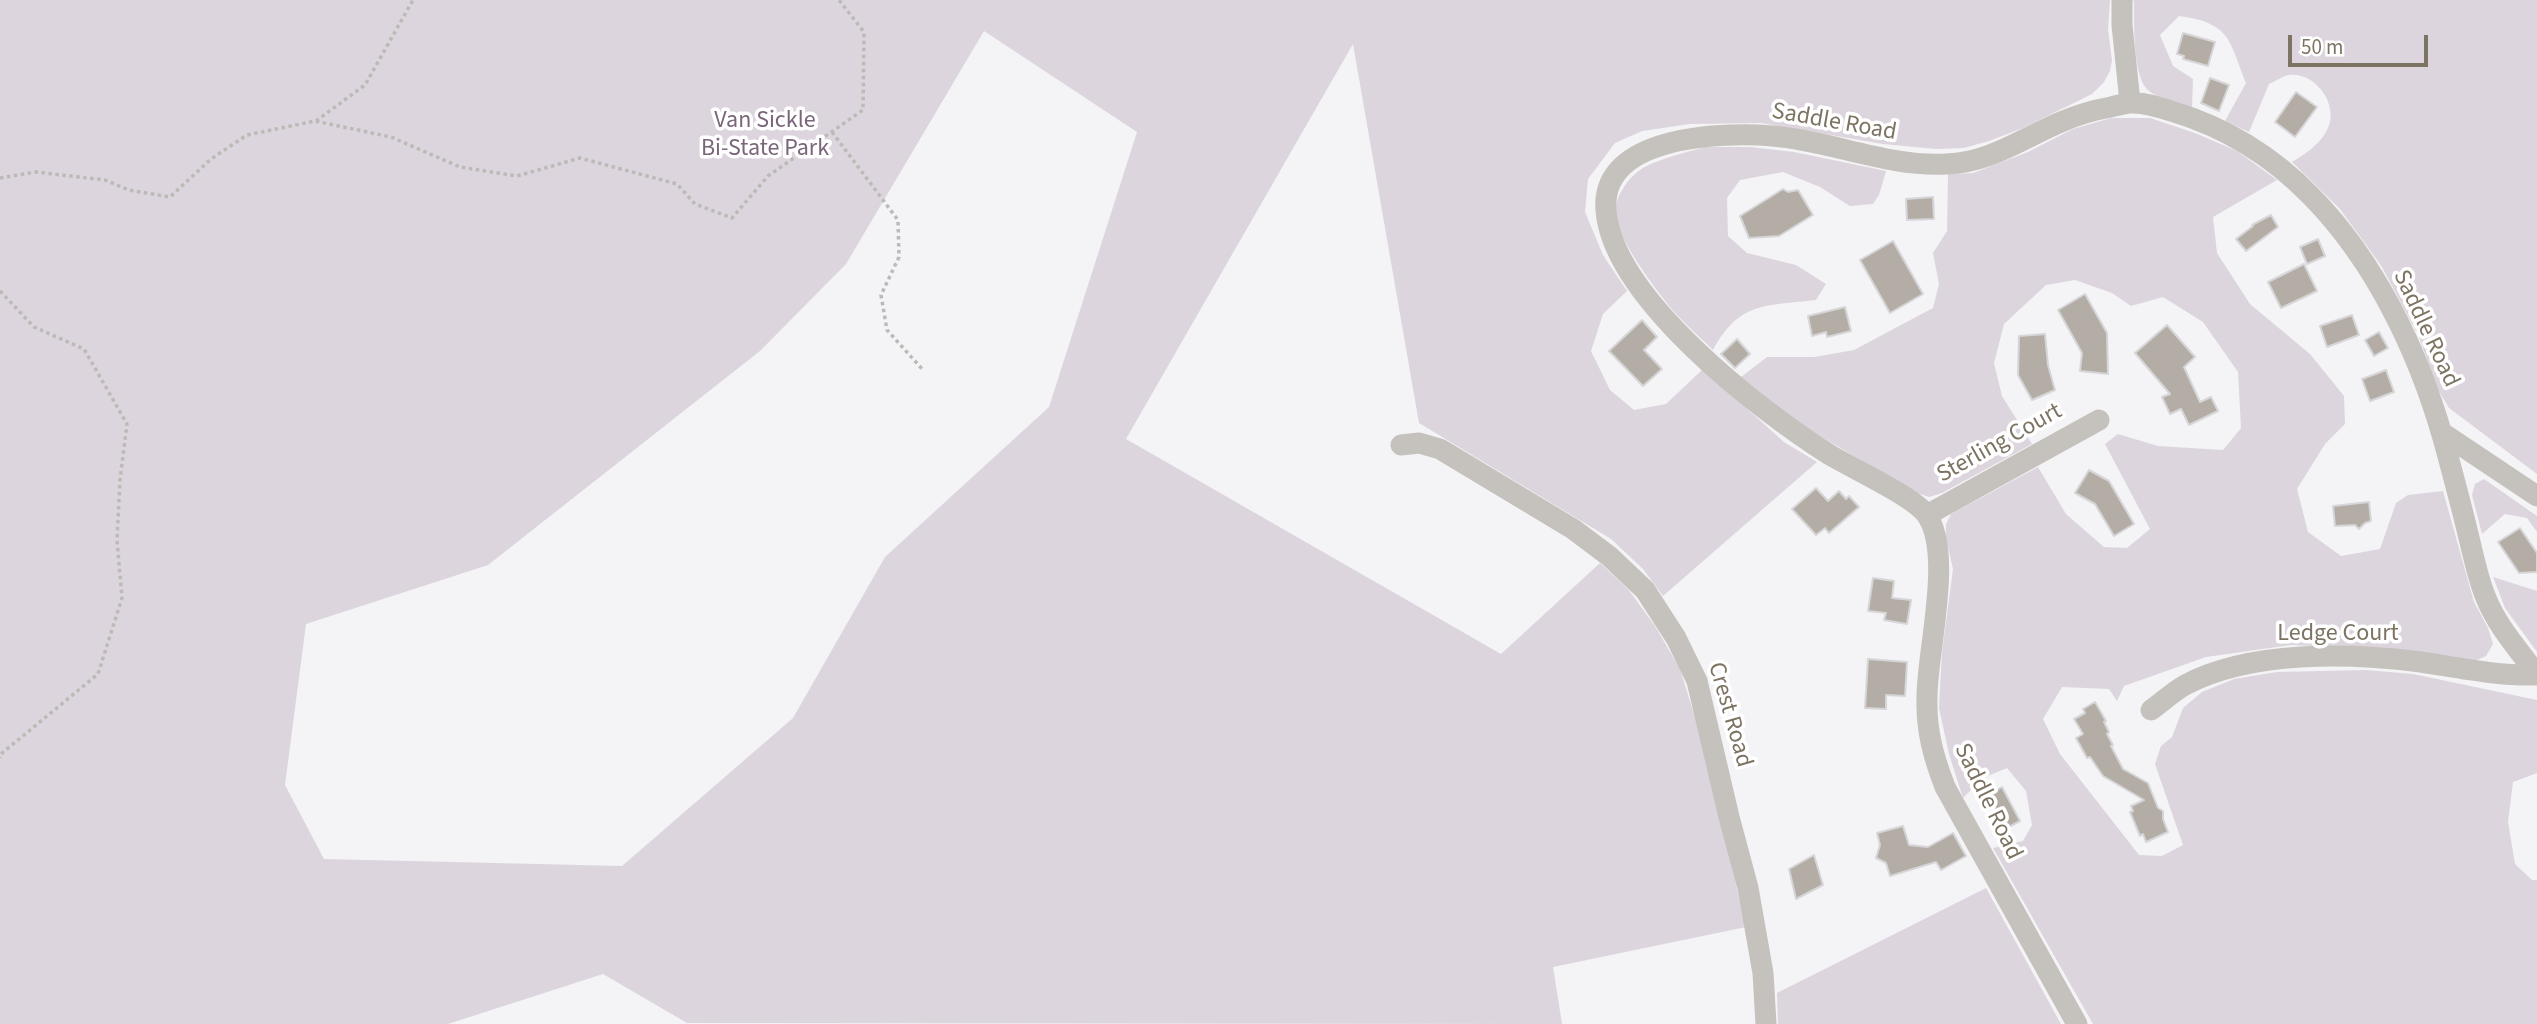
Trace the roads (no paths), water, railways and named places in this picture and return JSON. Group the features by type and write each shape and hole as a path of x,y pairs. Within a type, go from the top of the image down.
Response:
{"street":[{"path":"2122,0 2130,102"},
{"name":"Saddle Road","path":"2077,1024 1945,787 1931,752 1926,700 1940,566 1927,515 1907,499 1781,424 1736,388 1684,339 1651,301 1623,262 1609,232 1605,204 1612,178 1631,158 1656,147 1697,137 1741,135 1776,136 1865,156 1947,164 1981,159 2062,121 2130,102 2196,118 2238,138 2276,163 2313,198 2354,249 2388,302 2415,360 2441,432 2486,600 2505,632 2537,675"},
{"name":"Sterling Court","path":"1927,515 2099,420"},
{"path":"2441,432 2537,496"},
{"name":"Crest Road","path":"1401,445 1419,443 1440,449 1573,529 1609,556 1644,590 1676,638 1697,681 1748,888 1763,974 1766,1024"},
{"name":"Ledge Court","path":"2151,710 2184,686 2213,673 2256,663 2311,657 2360,657 2420,662 2504,676 2537,675"}],"park label":[{"name":"Van Sickle Bi-State Park","path":"765,136"}]}
